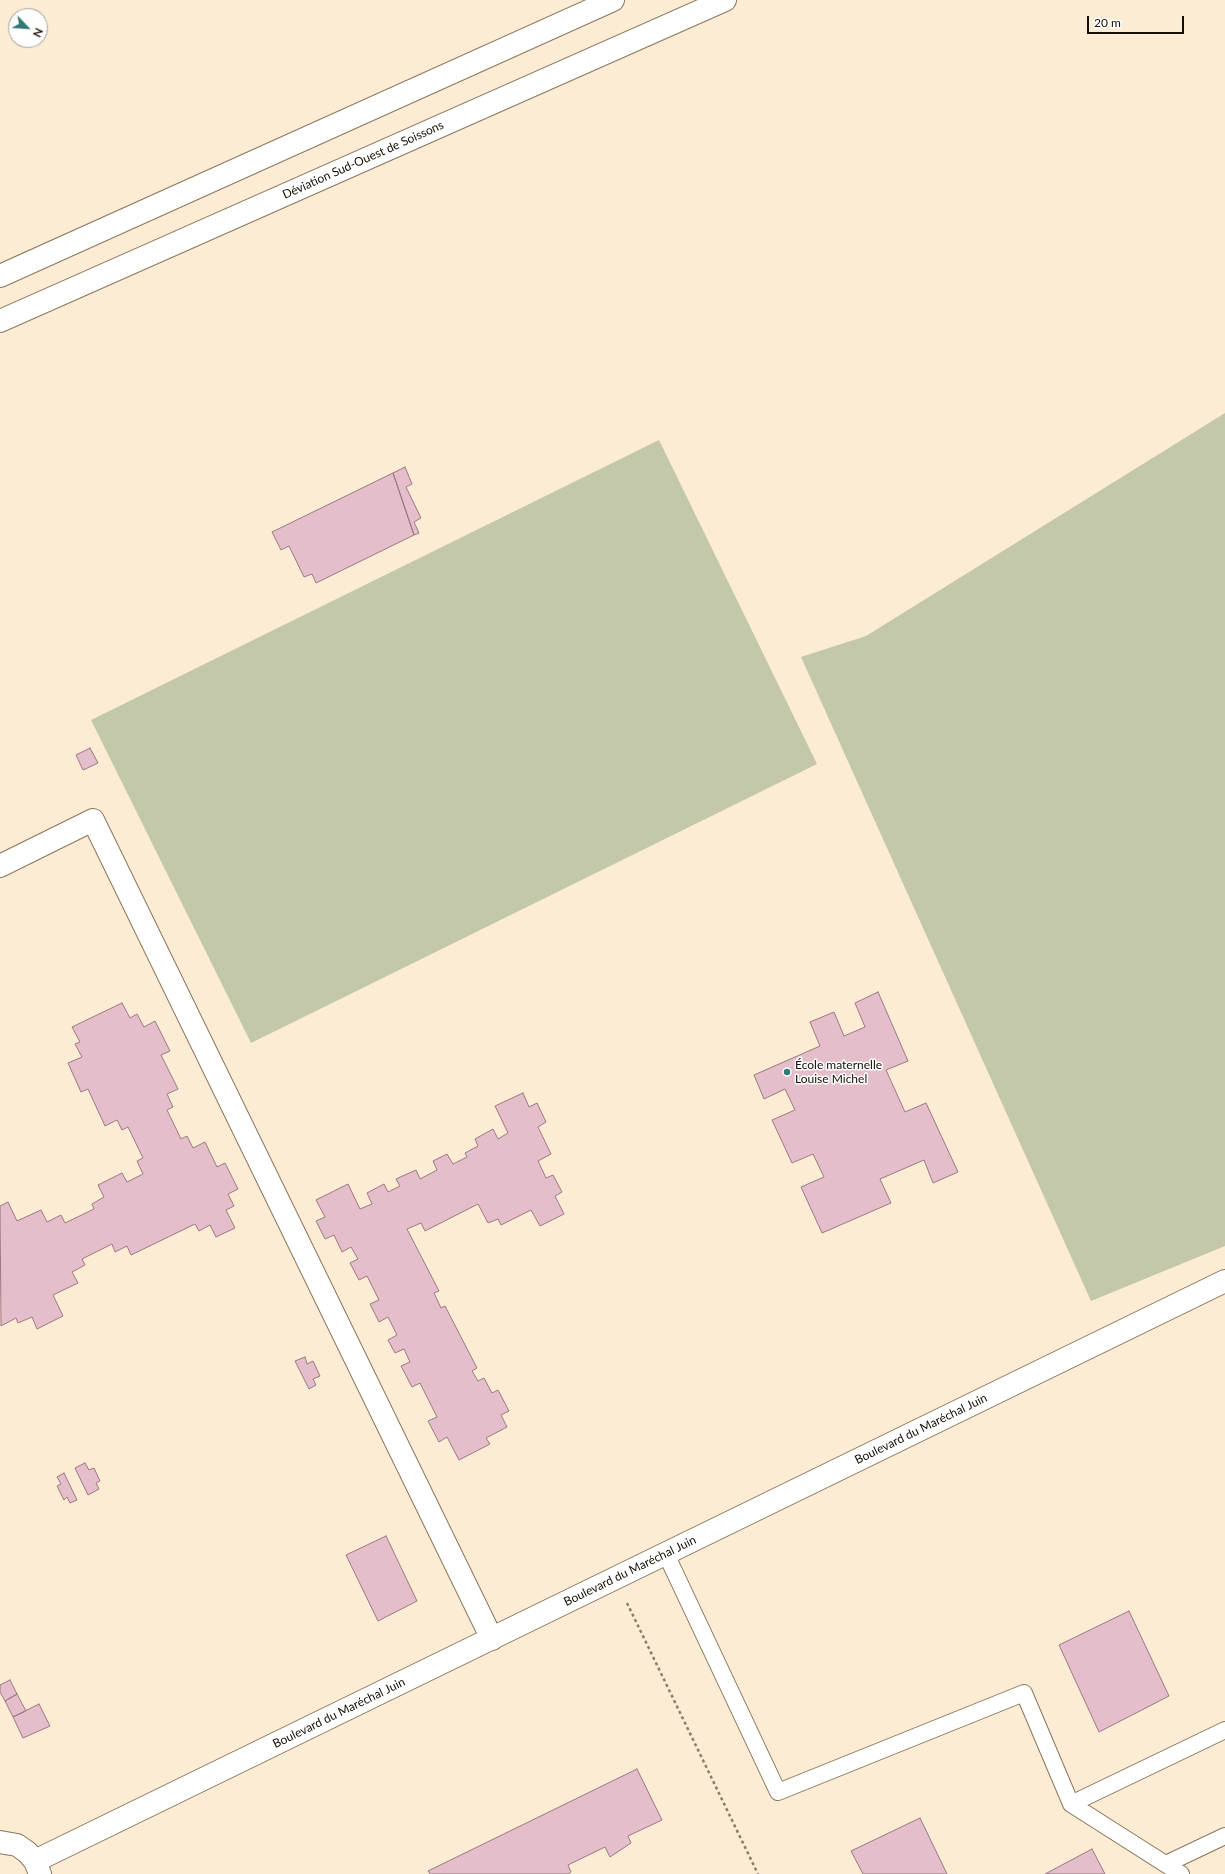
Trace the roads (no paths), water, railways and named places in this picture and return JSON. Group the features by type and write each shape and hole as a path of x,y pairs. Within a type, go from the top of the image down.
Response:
{"main road":[{"path":"0,276 613,0"},
{"name":"Déviation Sud-Ouest de Soissons","path":"0,321 725,0"},
{"path":"0,866 93,820 492,1638"},
{"name":"Boulevard du Maréchal Juin","path":"37,1868 492,1638 1225,1281"},
{"path":"0,1842 17,1845 27,1852 37,1868"}],"lane":[{"path":"666,1554 778,1792 1024,1693 1071,1804 1181,1874"},
{"path":"1071,1804 1225,1730"},
{"path":"1166,1864 1225,1836"}],"place":[{"name":"École maternelle Louise Michel","path":"787,1072"}]}
